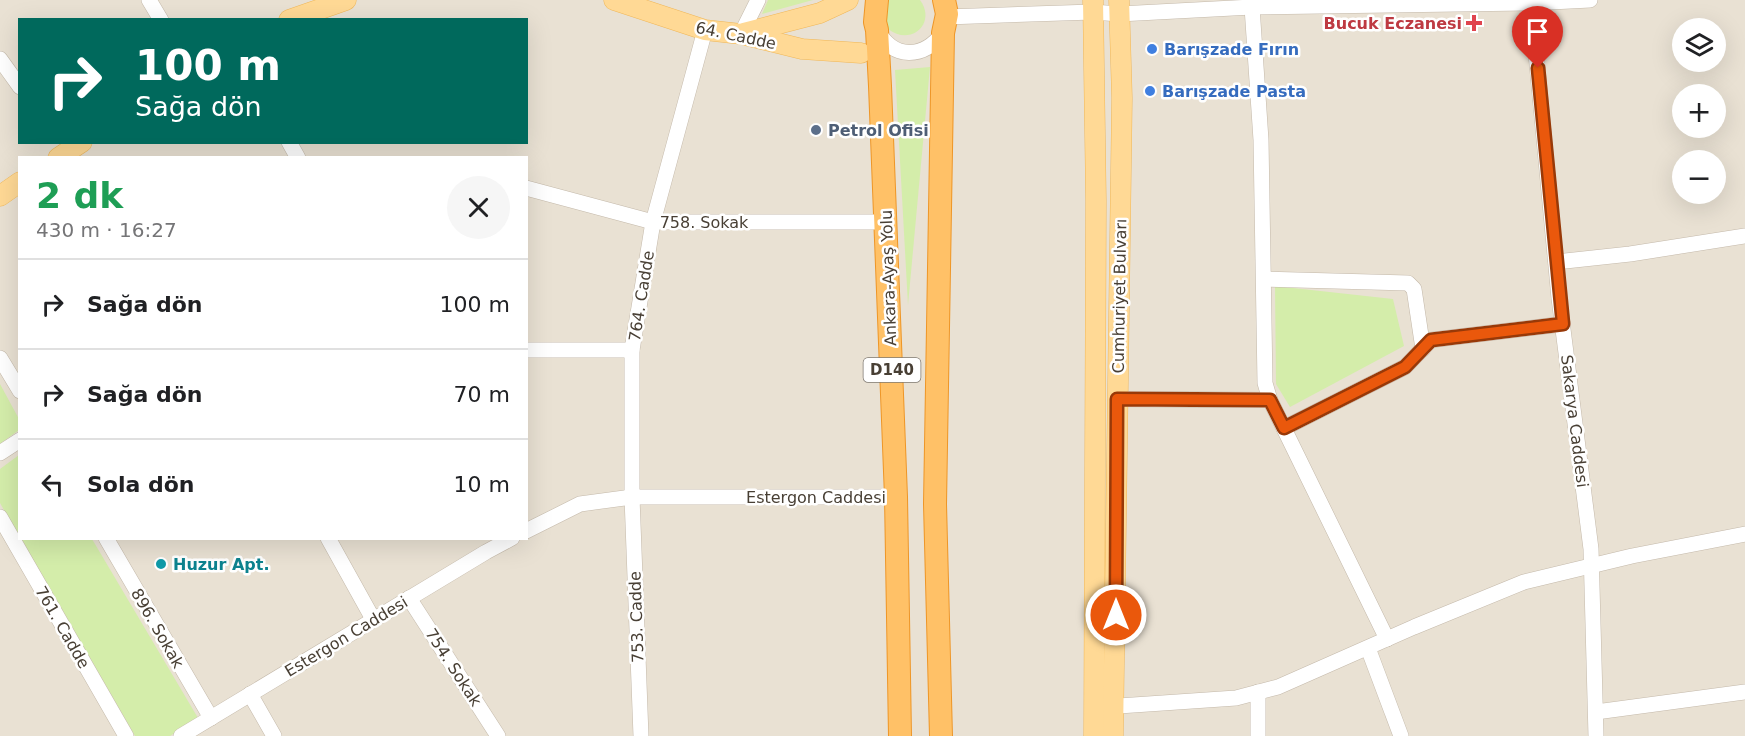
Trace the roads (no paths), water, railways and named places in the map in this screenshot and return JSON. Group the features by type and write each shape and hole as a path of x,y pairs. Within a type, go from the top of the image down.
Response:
{"highway":[{"name":"Ankara-Ayaş Yolu","path":"878,2 875,22 880,52 896,497 900,736"},
{"name":"D140","path":"940,736 935,504 944,11"}],"main road":[{"path":"295,18 346,0"},
{"name":"64. Cadde","path":"614,0 705,30 741,34 802,50 880,52"},
{"path":"741,34 820,13 848,0"},
{"name":"Cumhuriyet Bulvarı","path":"1093,6 1096,201 1094,736"},
{"name":"Cumhuriyet Bulvarı","path":"1113,736 1122,98 1119,7"},
{"path":"60,151 77,144"},
{"path":"0,196 18,183"}],"street":[{"path":"149,0 160,18"},
{"path":"741,34 758,0"},
{"path":"880,52 915,52 926,49 936,42 944,11 1093,6 1252,7 1590,0"},
{"name":"Sakarya Caddesi","path":"1531,2 1556,262 1591,549 1596,736"},
{"path":"1252,7 1261,140 1265,383 1270,400 1387,639"},
{"name":"764. Cadde","path":"632,497 632,350 653,222 705,30"},
{"path":"0,59 18,84"},
{"name":"758. Sokak","path":"528,189 653,222 886,222"},
{"path":"1556,262 1630,254 1745,236"},
{"path":"1264,279 1408,283 1414,289 1423,349"},
{"path":"1284,428 1405,367 1431,340 1563,324"},
{"path":"528,350 632,350"},
{"path":"0,358 18,388"},
{"path":"1117,399 1270,400"},
{"path":"0,453 18,441"},
{"name":"Estergon Caddesi","path":"528,530 580,504 632,497 896,497"},
{"name":"753. Cadde","path":"632,497 641,736"},
{"name":"761. Cadde","path":"0,518 126,736"},
{"path":"1095,706 1115,708 1236,698 1278,687 1524,582 1745,534"},
{"name":"896. Sokak","path":"107,540 211,718"},
{"path":"329,540 373,619"},
{"name":"Estergon Caddesi","path":"181,736 508,540"},
{"name":"754. Sokak","path":"410,598 498,736"},
{"path":"1368,648 1401,736"},
{"path":"1258,692 1258,736"},
{"path":"1596,712 1745,692"},
{"path":"250,694 274,736"}],"place":[{"name":"Bucuk Eczanesi","path":"1474,23"},
{"name":"Barışzade Fırın","path":"1152,49"},
{"name":"Barışzade Pasta","path":"1150,91"},
{"name":"Petrol Ofisi","path":"816,130"},
{"name":"Huzur Apt.","path":"161,564"}]}
